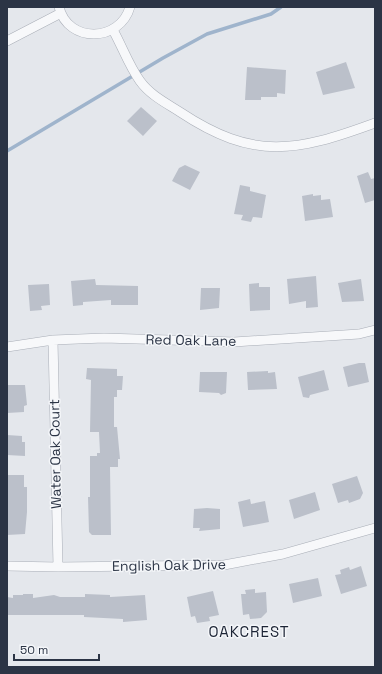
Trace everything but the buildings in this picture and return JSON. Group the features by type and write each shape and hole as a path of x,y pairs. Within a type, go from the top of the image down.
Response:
{"street":[{"path":"7,42 60,10 67,23 77,31 89,34 102,34 113,30 122,23 130,7"},
{"path":"113,30 140,81 149,92 193,121 229,139 254,146 282,148 316,142 375,123"},
{"name":"Red Oak Lane","path":"7,347 53,340 104,338 234,342 359,334 375,330"},
{"name":"Water Oak Court","path":"53,340 58,567"},
{"name":"English Oak Drive","path":"7,566 58,567 224,565 283,554 375,528"}],"waterway":[{"path":"7,151 163,58 207,34 271,14 281,7"}],"district":[{"name":"OAKCREST","path":"249,632"}]}
